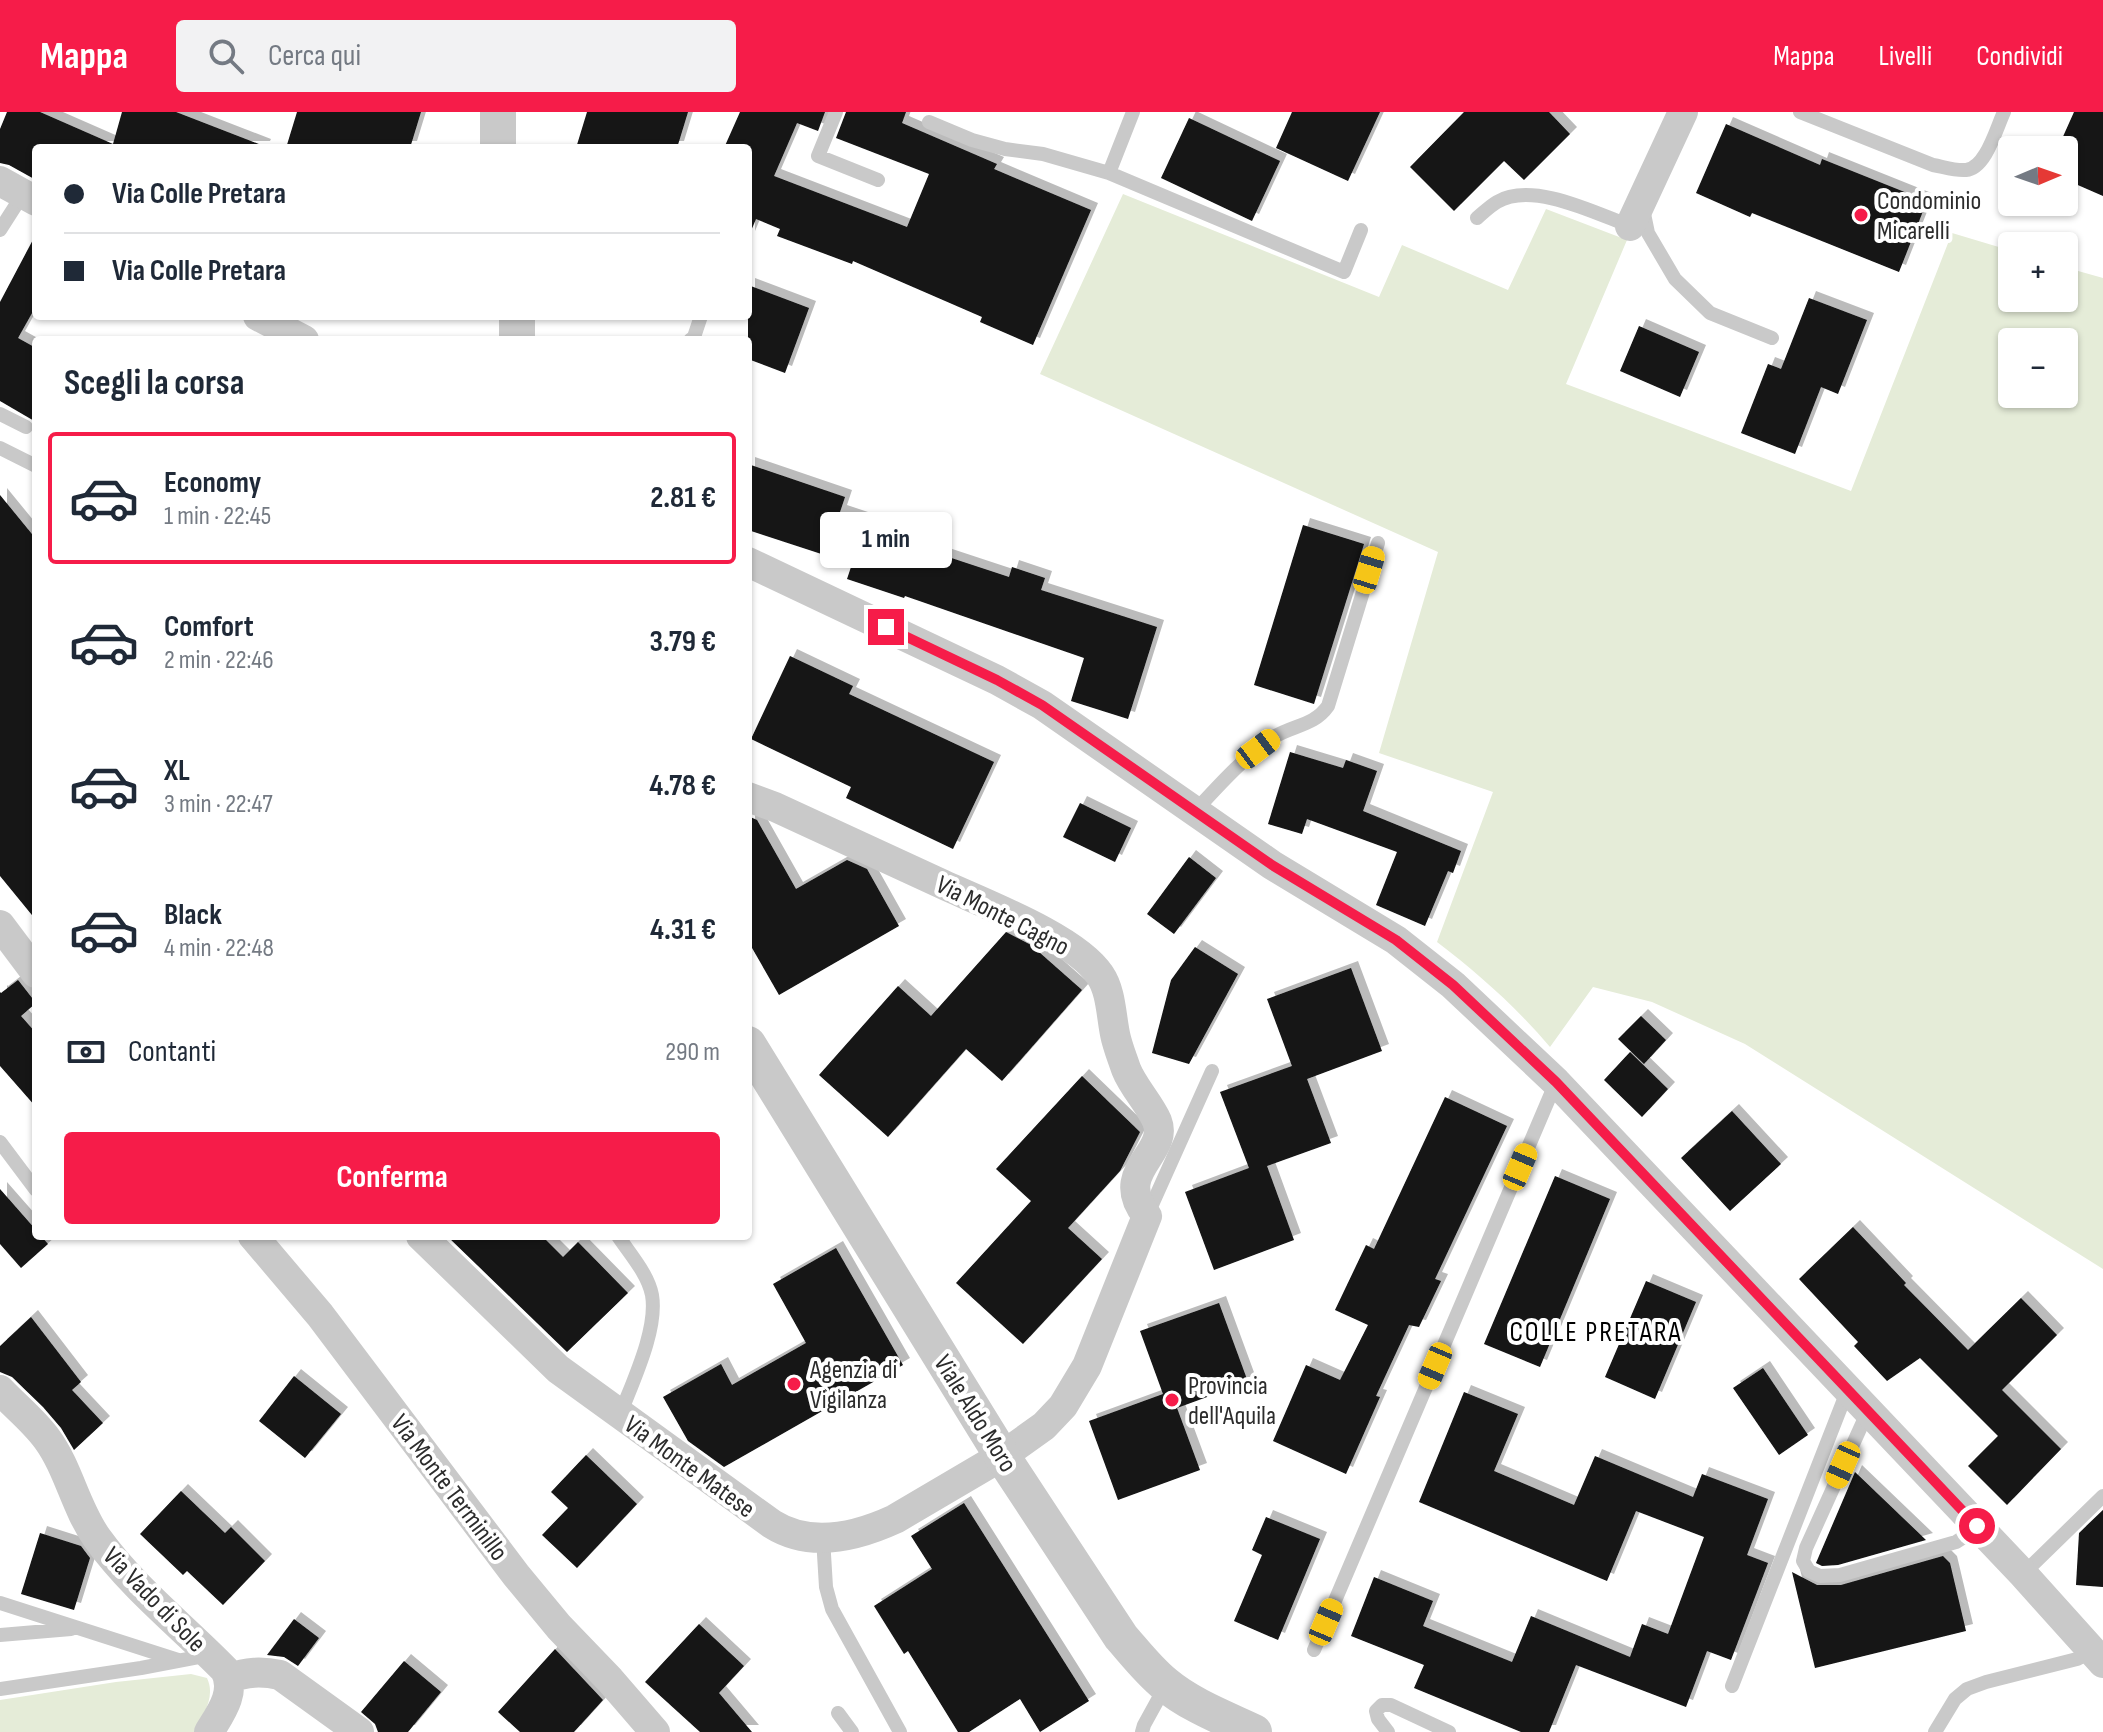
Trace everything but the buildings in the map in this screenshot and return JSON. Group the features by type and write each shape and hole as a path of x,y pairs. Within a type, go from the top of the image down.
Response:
{"street":[{"path":"498,112 498,144"},
{"path":"1635,214 1683,112"},
{"path":"266,320 296,336"},
{"path":"752,564 1042,705 1272,865 1396,940 1453,985 1556,1082 2100,1653"},
{"name":"Via Monte Cagno","path":"762,802 1036,927 1092,965 1105,986 1127,1072 1158,1127 1156,1142 1140,1168 1135,1184 1138,1202 1147,1216"},
{"path":"0,925 32,965"},
{"name":"Viale Aldo Moro","path":"752,1050 1002,1456 1121,1637 1166,1685 1254,1732"},
{"path":"1002,1456 1044,1426 1072,1394 1087,1366 1147,1216"},
{"name":"Via Monte Terminillo","path":"256,1240 320,1315 516,1575 655,1732"},
{"name":"Via Monte Matese","path":"425,1240 558,1369 784,1532 823,1538 849,1535 880,1526 1002,1456"},
{"name":"Via Vado di Sole","path":"0,1390 47,1438 96,1537 207,1665"},
{"path":"207,1665 226,1704 209,1732"},
{"path":"207,1665 280,1675 359,1732"}],"lane":[{"path":"836,112 818,156 878,180"},
{"path":"1109,173 1133,112"},
{"path":"1800,112 1933,165 1953,170 1969,170 1978,165 2004,112"},
{"path":"929,122 972,140 1005,149 1043,154 1109,173 1344,272 1361,230"},
{"path":"0,230 20,192"},
{"path":"1477,218 1498,201 1524,195 1635,214 1675,279 1710,313 1772,338"},
{"path":"0,414 26,427"},
{"path":"0,448 32,464"},
{"path":"1196,810 1252,753 1276,736 1321,716 1328,706 1378,543"},
{"path":"1147,1216 1212,1071"},
{"path":"1314,1650 1556,1082"},
{"path":"0,1142 32,1185"},
{"path":"620,1416 645,1347 652,1301 649,1287 621,1240"},
{"path":"1858,1400 1806,1548 1803,1561 1809,1571 1820,1576 1840,1575 1956,1542 1977,1526"},
{"path":"1732,1686 1858,1400"},
{"path":"2023,1574 2103,1496"},
{"path":"823,1538 826,1587 832,1609 900,1732"},
{"path":"0,1603 207,1665"},
{"path":"0,1635 79,1629"},
{"path":"1935,1732 1955,1699 1967,1689 2100,1653"},
{"path":"0,1689 207,1665"},
{"path":"1142,1732 1166,1685"},
{"path":"1388,1732 1376,1711 1382,1705 1391,1705 1449,1732"},
{"path":"838,1713 852,1732"}],"green space":[{"path":"1123,194 1379,297 1402,245 1508,290 1546,209 1627,240 1566,384 1851,491 1952,233 1998,247 1998,312 2078,312 2078,271 2103,278 2103,1269 1745,1044 1652,1002 1593,987 1550,1047 1524,1018 1437,942 1493,792 1379,753 1438,552 1040,374"},
{"path":"191,1674 207,1678 210,1692 207,1706 194,1732 0,1732 0,1700"}],"place":[{"name":"Condominio Micarelli","path":"1861,215"},
{"name":"Agenzia di Vigilanza","path":"794,1384"},
{"name":"Provincia dell'Aquila","path":"1172,1400"}],"district":[{"name":"COLLE PRETARA","path":"1596,1331"}],"route":[{"path":"886,627 1042,705 1272,865 1396,940 1453,985 1556,1082 1977,1526"}]}
